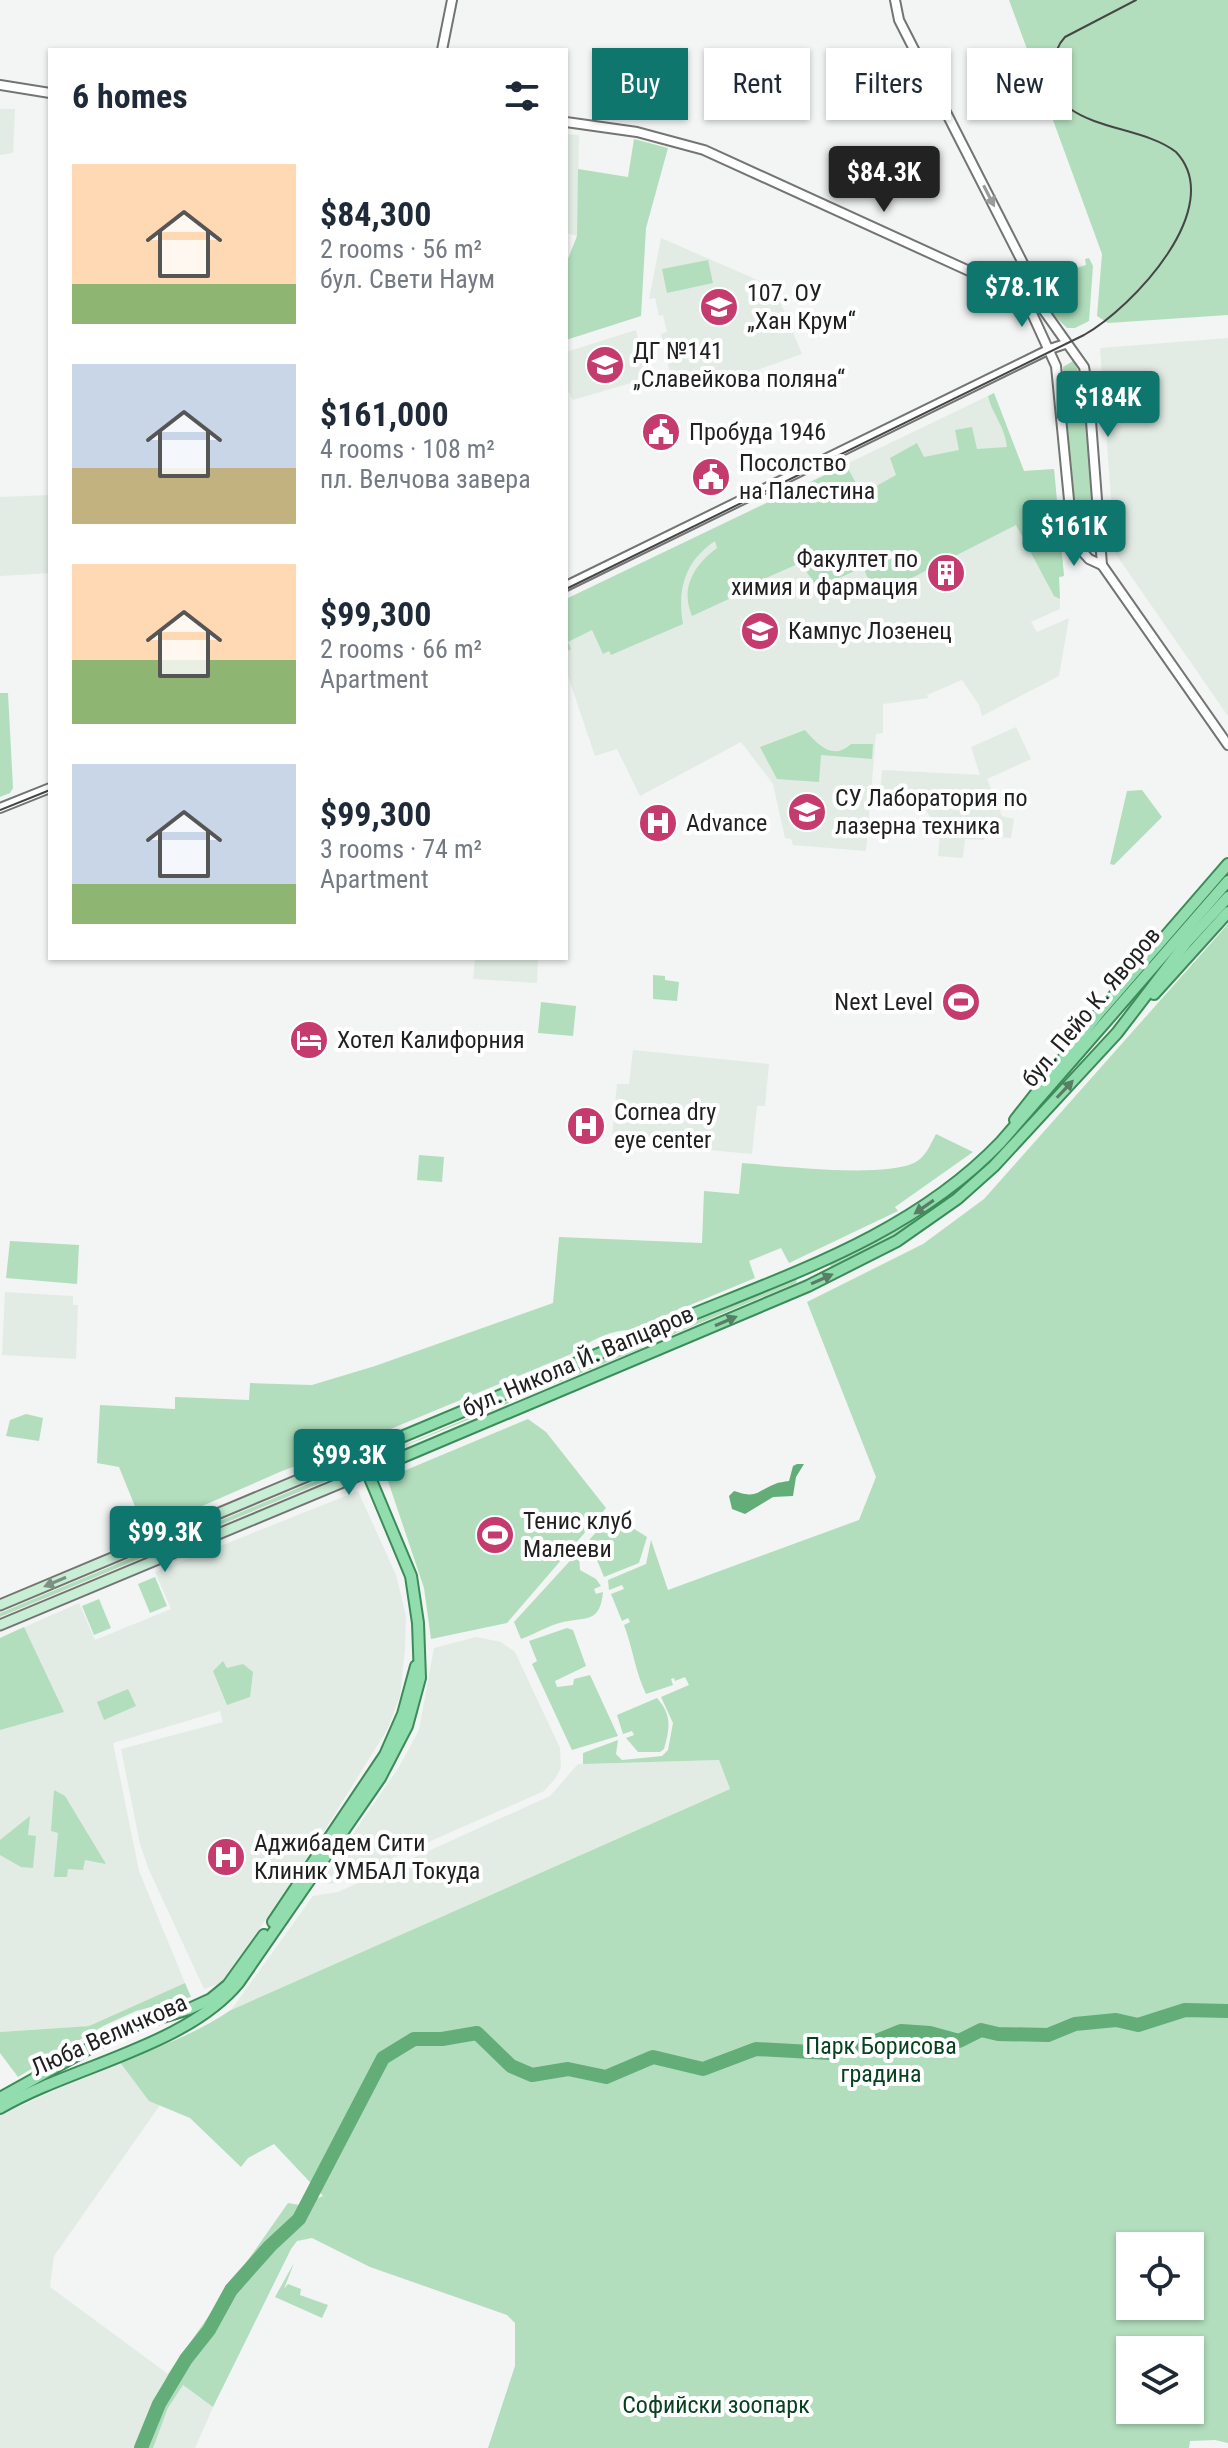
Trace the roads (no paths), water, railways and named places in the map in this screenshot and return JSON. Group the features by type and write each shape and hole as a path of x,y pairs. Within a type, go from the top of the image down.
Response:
{"main road":[{"path":"1001,1142 1024,1106 1060,1061 1228,864"},
{"name":"бул. Пейо К. Яворов","path":"985,1159 1228,881"},
{"name":"бул. Пейо К. Яворов","path":"1013,1146 1117,1033 1186,943 1228,897"},
{"path":"1117,1033 1228,912"},
{"name":"бул. Никола Й. Вапцаров","path":"0,1625 751,1310 876,1253 957,1199 1013,1146"},
{"name":"бул. Никола Й. Вапцаров","path":"0,1605 861,1243 925,1207 985,1159"},
{"path":"360,1454 411,1576 418,1623 418,1657"},
{"name":"Люба Величкова","path":"0,2108 37,2088 178,2030 212,2010 230,1993 391,1758 414,1705 420,1678 418,1657"},
{"name":"Люба Величкова","path":"0,2098 126,2028 201,2004 228,1985 376,1769 399,1725 418,1657"},
{"path":"172,2014 182,2020 178,2030"},
{"path":"126,2028 123,2042 135,2047"}],"street":[{"path":"442,48 452,0"},
{"path":"895,0 899,20 1031,279 1024,296 1050,349 1059,388 1073,541 1089,559 1102,565 1228,745"},
{"path":"0,85 48,93"},
{"path":"568,122 637,132 704,150 1024,296 1042,308 1084,367 1089,395 1102,565"},
{"path":"568,585 1065,344"},
{"path":"0,808 48,789"}],"waterway":[{"path":"141,2448 159,2404 186,2359 209,2330 231,2290 299,2219 383,2058 414,2039 442,2039 477,2033 511,2066 532,2075 568,2069 606,2077 653,2057 703,2069 756,2049 830,2053 851,2046 864,2046 901,2031 930,2033 959,2041 981,2030 998,2034 1048,2035 1075,2024 1116,2020 1138,2025 1185,2010 1228,2011"}],"tram line":[{"path":"568,588 1084,335 1126,303 1168,254 1182,227 1190,200 1189,175 1176,152 1165,145 1094,121 1069,108 1056,82 1054,63 1059,45 1065,37 1136,0"},
{"path":"0,810 48,791"}],"place":[{"name":"107. ОУ „Хан Крум“","path":"719,307"},
{"name":"ДГ №141 „Славейкова поляна“","path":"605,365"},
{"name":"Пробуда 1946","path":"661,432"},
{"name":"Посолство на Палестина","path":"711,477"},
{"name":"Факултет по химия и фармация","path":"946,573"},
{"name":"Кампус Лозенец","path":"760,631"},
{"name":"СУ Лаборатория по лазерна техника","path":"807,812"},
{"name":"Advance","path":"658,823"},
{"name":"Next Level","path":"961,1002"},
{"name":"Хотел Калифорния","path":"309,1040"},
{"name":"Cornea dry eye center","path":"586,1126"},
{"name":"Тенис клуб Малееви","path":"495,1535"},
{"name":"Аджибадем Сити Клиник УМБАЛ Токуда","path":"226,1857"}],"park label":[{"name":"Парк Борисова градина","path":"881,2060"},
{"name":"Софийски зоопарк","path":"716,2405"}]}
